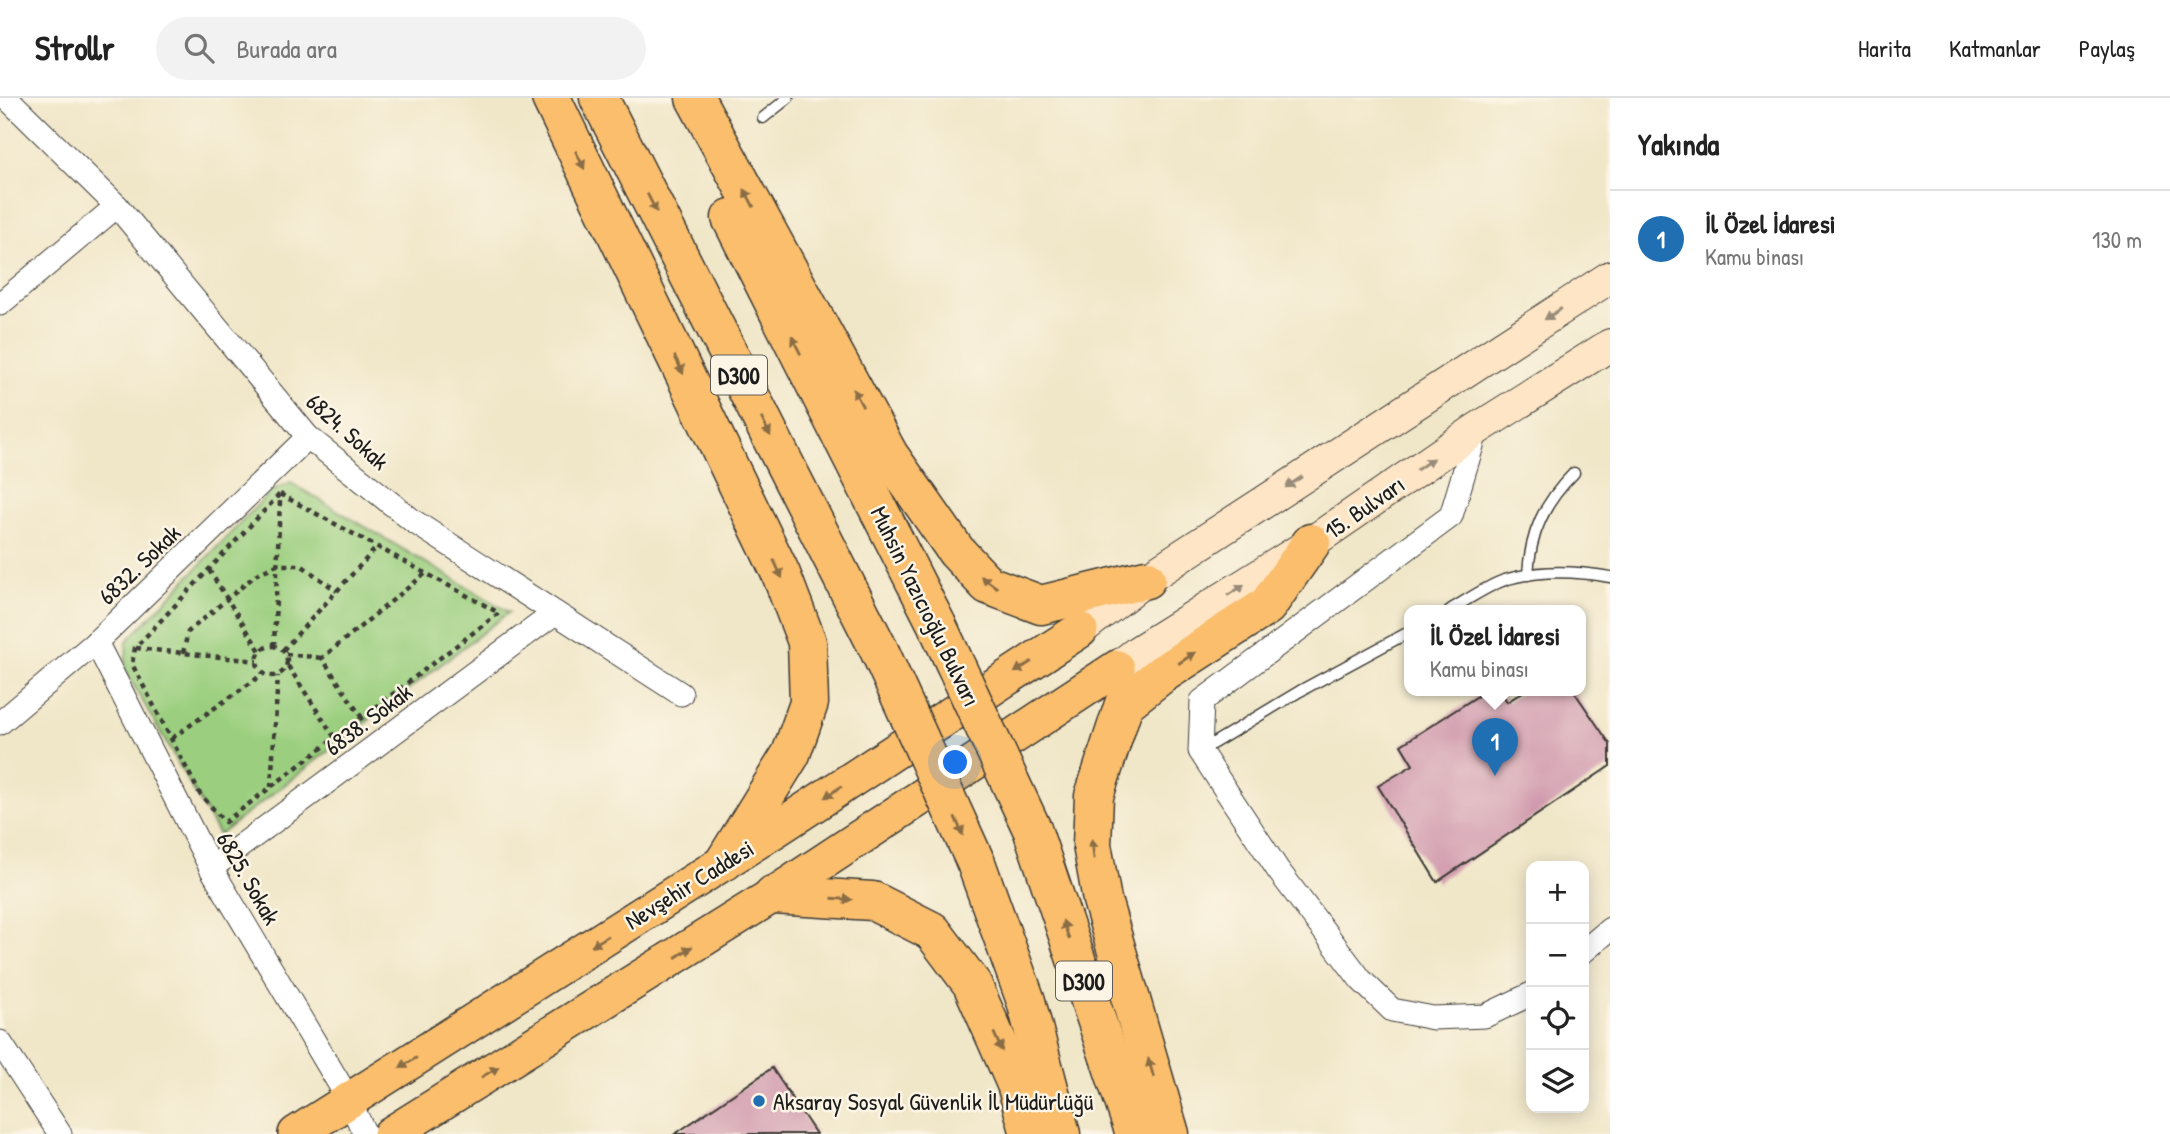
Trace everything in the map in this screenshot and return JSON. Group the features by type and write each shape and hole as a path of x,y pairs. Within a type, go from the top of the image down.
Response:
{"highway":[{"path":"551,98 780,574 807,642 809,703 791,754 725,861"},
{"name":"D300","path":"599,98 880,652 976,863 1026,1001 1061,1134"},
{"name":"Muhsin Yazıcıoğlu Bulvarı","path":"670,98 937,625 1032,829 1135,1134"},
{"path":"695,98 889,455 956,551 988,584 1041,605 1146,579"},
{"path":"1170,1134 1102,900 1092,845 1094,796 1124,704 1162,674 1268,606 1311,543"},
{"path":"774,895 873,901 932,932 972,984 1016,1084 1030,1134"}],"main road":[{"path":"1080,630 1146,579 1610,277"},
{"name":"15. Bulvarı","path":"1117,668 1139,651 1311,543 1477,429 1610,345"},
{"name":"Nevşehir Caddesi","path":"296,1134 725,861 1080,630"},
{"path":"391,1134 774,895 1117,668"}],"street":[{"name":"6824. Sokak","path":"11,102 117,206 308,437 412,521 681,694"},
{"path":"0,304 117,206"},
{"path":"1477,429 1451,516 1202,701 1200,751 1278,870 1361,980 1392,1010 1433,1018 1485,1016 1526,996"},
{"name":"6832. Sokak","path":"0,723 96,642 308,437"},
{"name":"6838. Sokak","path":"211,868 555,613"},
{"name":"6825. Sokak","path":"96,642 211,868 349,1100 365,1134"},
{"path":"1589,947 1610,929"},
{"path":"0,1042 60,1134"}],"lane":[{"path":"763,118 788,98"},
{"path":"1528,575 1529,552 1541,514 1550,499 1574,473"},
{"path":"1459,605 1501,582 1528,575 1555,572 1610,577"},
{"path":"1200,751 1300,691 1404,635"}],"path":[{"path":"280,494 499,613 225,822 200,794 132,664 135,648 280,494"},
{"path":"274,646 280,494"},
{"path":"335,738 287,665 285,652 377,547"},
{"path":"183,653 188,632 257,574 277,565 301,565 337,591"},
{"path":"209,570 260,651"},
{"path":"322,658 426,573"},
{"path":"260,651 274,646 285,652 322,658 362,718"},
{"path":"135,648 257,661"},
{"path":"260,651 257,661 263,674"},
{"path":"271,787 278,676 287,665"},
{"path":"171,739 263,674 278,676"}],"green space":[{"path":"291,483 509,612 219,835 125,670 127,641 270,492"}],"building":[{"path":"1478,696 1504,696 1507,702 1516,696 1577,696 1610,744 1610,766 1437,882 1378,786 1413,765 1401,745"},
{"name":"Aksaray Sosyal Güvenlik İl Müdürlüğü","path":"772,1068 816,1134 675,1134"}],"place":[{"name":"İl Özel İdaresi","path":"1495,776"},
{"name":"Aksaray Sosyal Güvenlik İl Müdürlüğü","path":"759,1101"}]}
